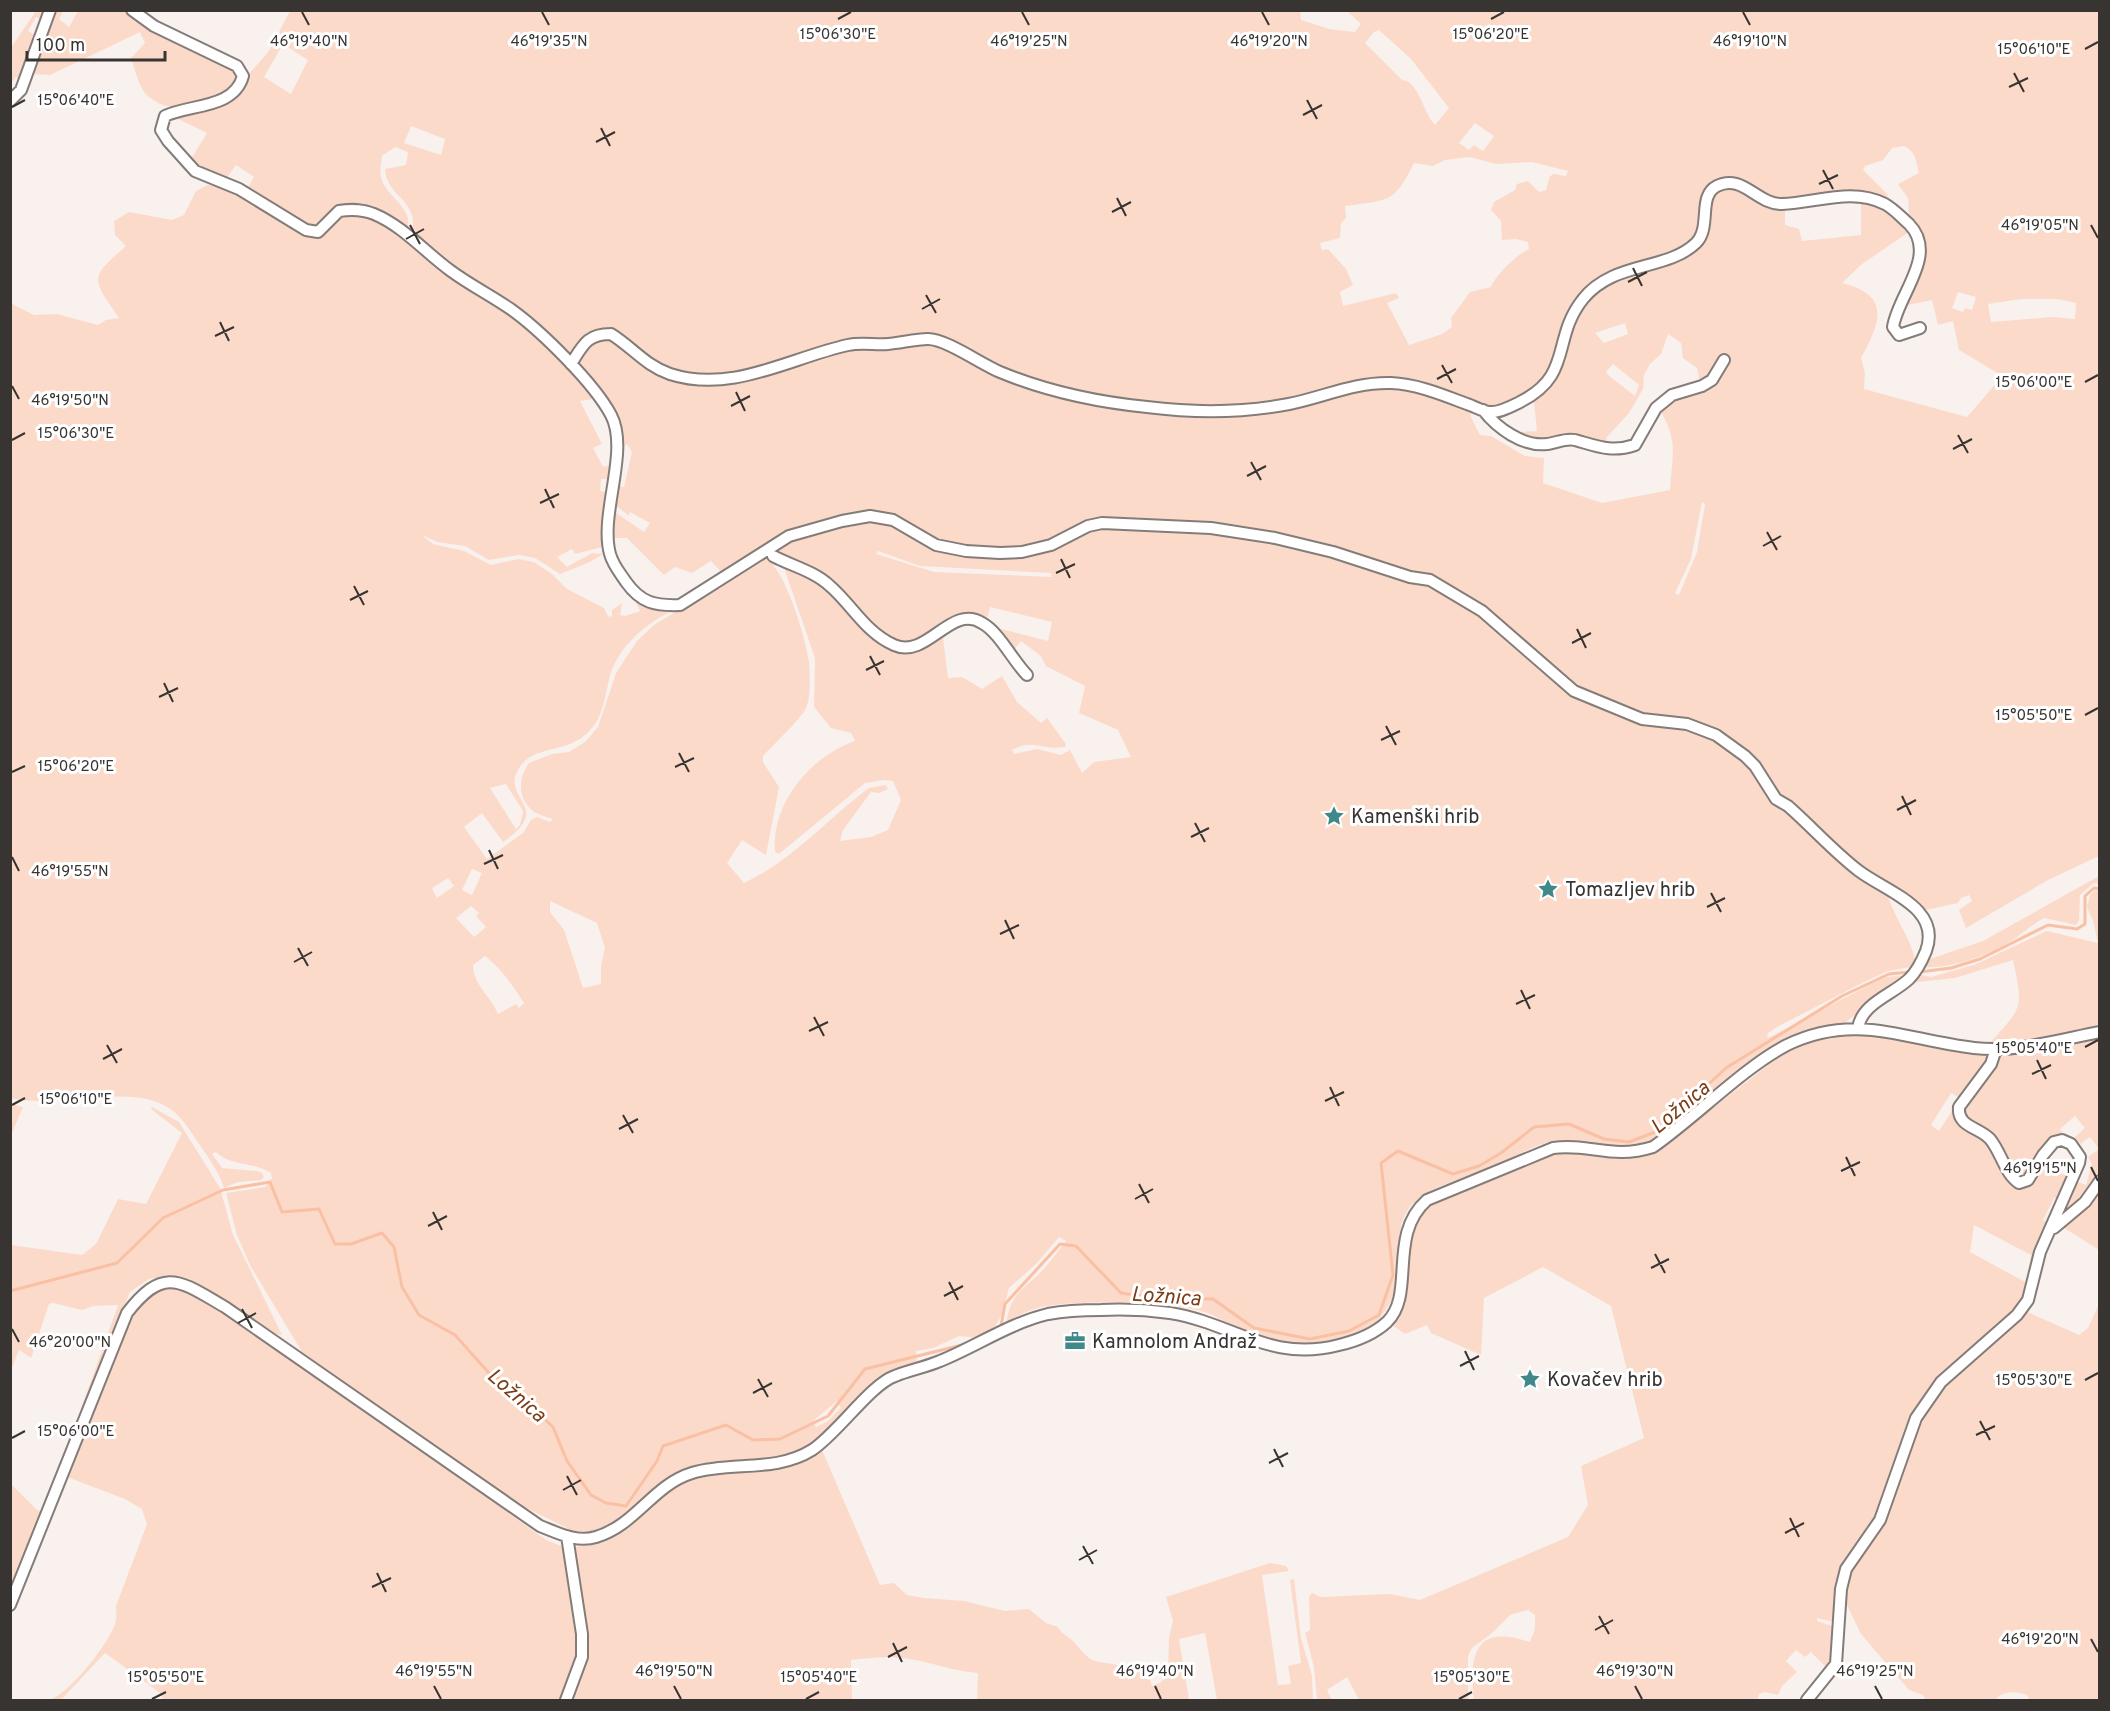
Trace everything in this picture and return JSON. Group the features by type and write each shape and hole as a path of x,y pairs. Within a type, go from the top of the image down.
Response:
{"street":[{"path":"10,101 21,90 39,33 50,10"},
{"path":"132,10 154,26 237,66 243,76 240,86 206,106 175,111 165,116 161,129 168,141 195,171 239,189 306,230 318,232 339,211 361,209 376,215 391,223 451,271 514,311 571,364 610,414 616,427 618,443 611,489 609,552 615,567 635,596 663,606 680,605 789,536 820,526 870,516 893,520 936,545 966,551 1022,552 1051,545 1088,526 1102,523 1211,528 1275,538 1333,552 1410,577 1430,580 1482,611 1574,691 1642,719 1687,724 1706,732 1745,756 1755,766 1776,799 1788,806 1859,871 1917,908 1928,930 1928,945 1914,972 1868,1008 1860,1018 1858,1028"},
{"path":"571,364 585,342 596,334 611,334 651,366 672,374 715,380 748,376 852,344 889,344 932,338 999,371 1050,390 1146,407 1233,412 1294,403 1347,387 1391,383 1421,387 1490,412 1510,407 1539,393 1553,377 1560,360 1564,335 1583,299 1597,285 1621,272 1671,256 1694,245 1703,233 1706,198 1713,188 1721,184 1741,184 1768,201 1780,204 1846,196 1881,202 1896,211 1915,230 1921,245 1921,254 1893,327 1899,335 1920,327"},
{"path":"1482,410 1499,426 1527,443 1537,445 1566,439 1600,449 1628,448 1635,445 1656,408 1672,395 1712,380 1724,360"},
{"path":"773,556 817,576 831,586 872,631 897,647 911,647 925,643 958,621 982,622 1027,675"},
{"path":"10,1605 127,1313 144,1291 164,1282 184,1283 225,1307 387,1418 495,1497 540,1526 567,1536 594,1538 620,1528 670,1484 693,1473 796,1459 832,1434 891,1377 936,1363 1048,1314 1102,1310 1169,1313 1208,1323 1251,1341 1303,1351 1350,1342 1370,1334 1389,1321 1398,1299 1407,1227 1415,1210 1427,1200 1553,1148 1565,1147 1610,1154 1636,1152 1653,1147 1764,1060 1787,1046 1814,1036 1858,1028 1974,1048 1996,1049 2021,1048 2100,1032"},
{"path":"1803,1698 1836,1664 1839,1611 1846,1569 1880,1520 1917,1418 1941,1382 2017,1315 2032,1292 2040,1252 2076,1173 2080,1157 2077,1150 2062,1140 2054,1142 2043,1155 2032,1176 2023,1183 2019,1182 2012,1177 1990,1140 1963,1122 1959,1107 1991,1064 1996,1049"},
{"path":"2052,1230 2085,1202 2100,1181"},
{"path":"566,1701 582,1657 582,1634 567,1536"}],"shaded area":[{"path":"128,10 234,69 239,80 219,96 195,106 171,107 159,103 142,89 131,58 145,43 140,32 50,75 31,74 53,11 63,11 59,19 69,27 78,11"},
{"path":"1300,10 1301,20 1329,29 1355,32 1361,24 1347,11 2099,11 2099,856 2048,880 1966,928 1959,910 1972,901 1969,895 1961,898 1958,903 1926,910 1862,870 1791,803 1777,796 1750,757 1718,733 1679,720 1641,717 1594,698 1565,680 1485,608 1428,576 1410,574 1332,548 1226,527 1107,519 1083,525 1044,545 989,551 936,543 889,517 869,513 810,525 763,551 759,548 750,554 750,559 723,574 711,561 692,573 675,567 664,575 627,538 613,538 612,517 615,512 644,532 650,523 630,512 629,516 614,504 614,485 624,487 632,452 627,444 620,449 617,425 580,369 585,346 600,336 608,336 625,345 656,371 691,381 715,383 771,372 843,349 861,346 893,346 892,342 850,342 763,371 729,378 679,376 649,361 621,337 610,331 594,332 574,352 565,356 520,313 468,280 413,239 412,215 405,202 392,189 385,169 406,165 408,152 395,147 382,156 380,171 385,186 405,210 408,217 406,230 370,209 352,204 332,211 320,224 310,228 246,191 254,177 236,165 226,179 199,167 191,159 207,133 172,116 210,108 239,91 248,75 269,51 290,11","holes":["1379,30 1411,59 1449,108 1435,125 1412,85 1402,80 1365,43 1374,32","283,44 308,60 291,94 264,77","1475,123 1494,136 1483,151 1474,145 1469,150 1459,143","411,126 445,139 441,155 404,143","1904,146 1913,154 1919,173 1898,184 1908,198 1909,216 1923,246 1920,263 1903,306 1932,300 1938,325 1953,321 1959,350 1999,374 2000,379 1967,417 1864,389 1865,373 1861,358 1877,322 1877,312 1875,303 1868,295 1858,288 1842,283 1862,264 1912,230 1896,213 1877,204 1861,200 1861,235 1802,241 1799,229 1785,225 1785,207 1721,186 1710,196 1706,230 1697,245 1675,258 1611,279 1593,291 1582,304 1566,335 1559,372 1534,402 1537,431 1520,432 1507,426 1526,441 1534,443 1564,437 1605,448 1607,437 1629,413 1643,389 1644,375 1650,364 1661,354 1668,334 1681,343 1683,358 1697,368 1701,388 1675,396 1659,409 1672,439 1670,490 1602,503 1543,483 1544,458 1525,456 1491,436 1480,435 1470,415 1474,410 1493,405 1495,408 1520,402 1537,392 1548,377 1567,322 1576,304 1590,288 1617,272 1675,253 1687,248 1697,240 1703,226 1705,196 1712,185 1718,183 1733,185 1771,201 1841,195 1884,200 1888,195 1863,170 1865,166 1883,160 1892,148","1470,157 1496,164 1532,162 1568,171 1566,176 1554,174 1550,176 1546,190 1539,192 1528,181 1517,184 1515,190 1494,202 1491,210 1501,221 1502,240 1516,239 1528,242 1529,249 1507,266 1491,287 1470,292 1451,318 1452,327 1442,334 1409,345 1387,303 1399,298 1396,293 1343,306 1340,292 1353,285 1346,269 1328,249 1322,250 1320,243 1340,238 1341,223 1346,218 1345,206 1371,203 1388,198 1401,186 1414,163 1433,166 1445,160","1958,292 1976,297 1972,310 1965,308 1963,312 1952,308","2021,299 2057,299 2076,303 2075,319 2052,317 1991,322 1988,304","1625,323 1628,334 1604,343 1595,333","1613,364 1639,385 1635,396 1608,375 1606,372","1702,502 1705,504 1697,552 1679,595 1675,593 1691,559"]},
{"path":"36,11 48,11 44,21 36,17 28,31 38,37 22,82 16,77 12,82 10,49"},
{"path":"208,185 236,190 262,210 312,237 324,233 343,216 357,213 374,217 391,226 429,258 518,318 569,369 593,399 580,401 602,444 593,448 603,467 612,465 609,479 601,479 600,491 607,492 607,543 602,547 575,554 572,549 557,557 567,567 592,553 603,554 560,574 535,558 519,555 489,560 465,546 437,542 422,535 433,544 464,551 491,565 518,559 534,562 552,574 567,589 604,608 608,616 612,617 612,610 622,603 620,615 625,616 640,611 636,603 638,601 672,611 643,629 619,655 610,676 601,713 586,734 566,746 535,755 519,768 515,779 516,788 526,811 525,820 518,830 503,842 482,813 464,827 487,859 523,833 531,820 537,817 550,822 553,819 534,812 524,801 521,782 525,769 529,763 552,754 569,752 585,742 598,727 616,673 637,641 654,625 716,587 719,589 722,587 720,585 765,559 780,574 793,605 804,638 810,679 808,703 803,713 763,756 763,762 779,787 766,855 742,840 727,863 744,883 794,851 869,788 886,785 888,789 879,793 871,792 843,830 840,841 871,837 888,830 901,800 893,781 865,783 779,854 775,852 775,834 780,816 797,784 823,758 855,741 851,733 831,728 814,707 815,658 783,565 822,582 869,632 893,649 915,650 943,638 948,678 962,677 982,689 1002,676 1017,702 1041,723 1047,718 1066,744 1065,747 1057,748 1026,745 1012,750 1014,754 1037,749 1061,755 1070,750 1082,773 1094,762 1131,757 1118,730 1079,713 1085,686 1046,666 1041,656 1021,641 1012,652 993,631 979,625 967,624 955,627 922,643 911,646 898,645 878,635 870,628 826,580 814,572 782,559 778,547 792,538 816,529 868,519 885,521 939,548 970,554 999,555 1036,552 1052,548 1100,526 1185,528 1276,541 1427,583 1479,614 1573,695 1629,719 1692,729 1725,745 1754,769 1776,803 1786,808 1816,834 1858,875 1888,895 1908,939 1916,966 1888,971 1777,1027 1767,1034 1768,1038 1877,981 1887,977 1909,975 1843,1024 1795,1036 1767,1052 1652,1140 1626,1146 1567,1140 1554,1141 1425,1194 1410,1207 1400,1229 1398,1280 1387,1309 1378,1320 1353,1338 1321,1346 1280,1344 1250,1335 1201,1311 1166,1305 1119,1303 1053,1305 1021,1314 1006,1324 1014,1298 1042,1271 1066,1241 1059,1237 1036,1264 1009,1288 1002,1315 995,1326 978,1338 959,1336 933,1348 916,1351 917,1363 888,1373 861,1395 828,1432 796,1453 771,1459 694,1469 679,1474 657,1488 616,1523 599,1531 573,1531 506,1498 302,1352 250,1265 237,1235 226,1193 265,1187 272,1178 271,1173 229,1160 216,1152 212,1154 222,1168 257,1171 264,1177 261,1180 238,1182 224,1188 213,1165 184,1122 173,1111 157,1102 118,1096 51,1101 11,1098 10,303 34,315 57,314 98,325 106,320 119,318 103,295 98,279 105,266 126,246 115,235 114,221 129,212 172,220 184,215 196,191","holes":["878,551 920,566 1051,573 1052,577 934,572 876,554","990,607 1052,622 1048,641 989,626 987,619","506,784 523,811 520,825 516,829 490,788","472,869 482,873 472,895 462,890","448,878 454,886 437,898 432,888","550,901 597,923 605,948 601,966 601,984 583,988 564,930 550,912","471,906 479,913 476,916 486,927 474,937 456,918","485,956 511,984 524,1003 519,1008 516,1004 498,1014 476,979 473,965","837,1401 841,1408 828,1421 816,1427 813,1421"]},
{"path":"2099,876 2099,884 2094,883 2080,895 2079,921 2076,925 2044,918 2014,939 1981,956 1957,964 1922,967 1927,960 1983,941"},
{"path":"2095,890 2099,891 2099,1028 2019,1043 1989,1044 2018,1007 2019,989 2013,960 1955,978 1909,983 1916,974 1931,977 1974,965 2047,931 2098,943 2087,907 2090,895"},
{"path":"1842,1034 1869,1034 1991,1055 1956,1108 1987,1138 2018,1185 2042,1163 2071,1178 2062,1200 2054,1198 2043,1220 2051,1225 2023,1310 2079,1335 2088,1328 2099,1304 2099,1700 2030,1700 2027,1695 2014,1692 2002,1694 1995,1700 1926,1700 1923,1695 1909,1690 1861,1634 1843,1597 1846,1559 1835,1622 1817,1618 1817,1621 1835,1627 1830,1671 1811,1652 1805,1657 1796,1650 1786,1661 1797,1672 1782,1686 1778,1695 1765,1692 1759,1694 1757,1700 1474,1700 1473,1669 1479,1647 1486,1640 1497,1637 1511,1637 1530,1642 1535,1629 1535,1615 1528,1610 1510,1615 1491,1634 1472,1648 1468,1656 1468,1700 1359,1700 1347,1677 1327,1690 1332,1700 1317,1700 1314,1667 1305,1633 1310,1630 1309,1597 1312,1593 1321,1597 1390,1594 1420,1600 1568,1537 1588,1505 1581,1466 1644,1438 1611,1306 1543,1267 1484,1298 1481,1355 1431,1333 1427,1325 1405,1334 1392,1325 1404,1295 1407,1280 1410,1230 1428,1205 1555,1152 1620,1159 1646,1155 1661,1148 1784,1053 1814,1039","holes":["1951,1093 1960,1098 1939,1131 1931,1125","1974,1225 2031,1255 2027,1283 1970,1252"]},
{"path":"2099,1038 2099,1149 2090,1137 2080,1144 2075,1137 2085,1128 2075,1116 2060,1129 2066,1138 2037,1162 2020,1181 2001,1152 1966,1122 1961,1106 1999,1055 2043,1050"},
{"path":"10,1104 23,1107 11,1135"},
{"path":"152,1107 179,1122 220,1188 233,1235 282,1335 271,1333 190,1279 171,1275 149,1279 130,1292 81,1416 80,1412 118,1305 93,1306 82,1310 49,1304 31,1358 19,1350 11,1370 11,1245 82,1255 96,1244 118,1199 146,1204 182,1133 151,1109"},
{"path":"2099,1149 2099,1177 2090,1192 2058,1222 2075,1181 2086,1185 2092,1164 2088,1157"},
{"path":"2099,1184 2099,1250 2061,1226"},
{"path":"169,1288 188,1293 230,1313 272,1342 347,1401 354,1401 546,1540 561,1546 567,1558 578,1633 578,1656 562,1700 164,1700 159,1692 105,1653 61,1700 49,1700 77,1678 107,1641 116,1620 116,1606 147,1524 142,1509 125,1499 67,1477 133,1312 149,1297"},
{"path":"822,1450 880,1585 894,1583 907,1595 924,1598 964,1601 1005,1611 1029,1609 1046,1623 1058,1627 1090,1658 1098,1662 1126,1667 1149,1676 1152,1686 1160,1683 1168,1675 1169,1638 1173,1621 1166,1597 1270,1563 1286,1566 1289,1571 1262,1575 1278,1685 1291,1684 1288,1666 1301,1663 1290,1580 1294,1579 1301,1638 1312,1676 1313,1700 1217,1700 1205,1633 1179,1639 1189,1700 977,1700 978,1673 912,1659 890,1657 851,1660 852,1700 570,1700 586,1658 587,1632 575,1547 605,1542 628,1529 656,1500 677,1485 698,1477 786,1466"},
{"path":"11,1484 37,1510 44,1512 11,1597"}],"waterway":[{"name":"Ložnica","path":"1919,972 1951,968 1980,959 2048,925 2077,929 2085,924 2085,896 2094,888 2100,889"},
{"name":"Ložnica","path":"1001,1326 1005,1304 1060,1244 1076,1246 1121,1293 1156,1298 1213,1299 1254,1328 1310,1339 1349,1331 1379,1315 1393,1275 1381,1163 1398,1151 1453,1174 1479,1166 1501,1153 1534,1127 1569,1124 1604,1139 1629,1142 1658,1131 1726,1068 1842,996 1889,974 1910,972"},
{"name":"Ložnica","path":"10,1291 117,1263 163,1218 223,1190 270,1182 282,1212 319,1209 335,1244 351,1244 382,1233 394,1247 402,1287 419,1315 455,1335 489,1373 507,1383 553,1427 567,1461 591,1495 606,1503 626,1506 657,1461 663,1446 726,1425 753,1440 780,1439 828,1416 865,1369 966,1344"}],"place":[{"name":"Kamenški hrib","path":"1334,816"},
{"name":"Tomazljev hrib","path":"1548,889"},
{"name":"Kamnolom Andraž","path":"1075,1341"},
{"name":"Kovačev hrib","path":"1530,1379"}]}
